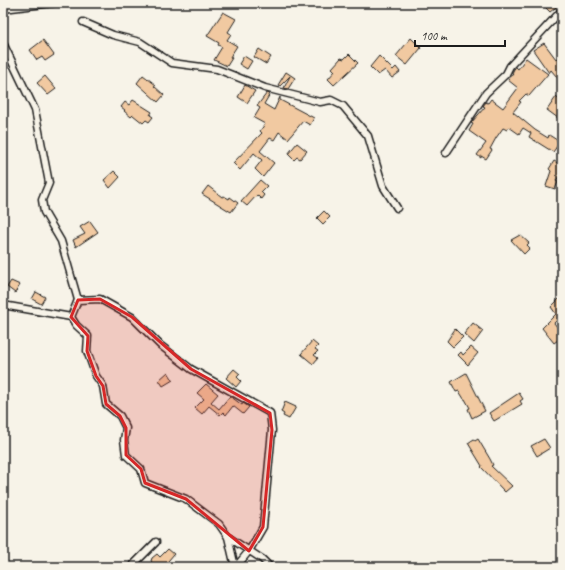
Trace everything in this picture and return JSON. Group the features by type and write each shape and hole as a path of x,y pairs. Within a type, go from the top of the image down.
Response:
{"street":[{"path":"3,10 53,3"},
{"path":"446,153 486,93 506,74 510,66 562,10"},
{"path":"83,22 113,35 140,42 172,63 217,69 265,88 320,102 332,100 343,106 368,136 383,186 397,208"},
{"path":"3,44 35,110 49,183 42,200 44,212 61,241 78,300 71,317"},
{"path":"78,300 100,299 132,317 160,345 191,369 270,413 272,430 263,527 249,551 235,567"},
{"path":"3,305 71,317 76,325 88,336 87,351 96,376 103,386 106,404 120,416 126,428 124,440 126,455 141,469 145,483 186,498 219,524 228,537 235,567"},
{"path":"228,537 262,559 270,567"},
{"path":"131,567 156,542"}],"highlighted area":[{"path":"100,299 132,317 191,369 270,413 272,430 263,527 249,551 186,499 145,483 141,469 126,455 126,428 120,416 106,404 103,386 96,376 87,351 88,336 71,317 78,300"}],"building":[{"path":"547,3 561,3 550,12 544,6"},
{"path":"223,12 236,19 228,32 231,34 227,40 237,46 230,57 232,58 227,66 214,60 222,47 218,45 219,43 207,36"},
{"path":"411,38 421,48 407,65 396,56"},
{"path":"43,40 54,55 45,61 42,57 37,60 30,50"},
{"path":"544,43 556,59 562,54 562,64 559,66 562,70 562,83 551,70 549,73 533,50"},
{"path":"259,49 271,57 266,64 254,57"},
{"path":"349,54 358,63 334,85 328,79 335,71 332,68 341,58 344,59"},
{"path":"244,56 252,61 247,69 239,64"},
{"path":"379,56 393,70 396,67 400,72 392,78 385,70 378,75 370,67"},
{"path":"526,58 548,74 529,96 526,94 519,101 521,102 513,112 535,130 548,138 549,135 560,142 553,152 529,137 531,133 523,128 519,134 509,127 507,130 503,128 496,138 490,149 492,150 486,159 481,156 481,158 477,155 486,143 469,131 473,124 471,123 485,107 483,106 486,102 488,103 491,99 503,108 518,88 508,80 513,74 514,69 516,67 518,69"},
{"path":"286,72 295,78 288,89 284,88 290,76 280,86 278,85"},
{"path":"143,75 156,85 154,86 164,95 158,102 137,83"},
{"path":"45,76 56,89 48,95 37,83"},
{"path":"245,85 255,91 247,103 238,97"},
{"path":"267,93 270,94 264,104 274,110 280,97 280,100 314,118 310,125 303,121 288,139 279,132 274,140 270,138 260,151 274,163 263,177 255,169 262,160 254,153 240,170 233,163 262,133 260,131 265,124 254,118 260,108 257,106"},
{"path":"556,97 562,102 562,121 547,110"},
{"path":"133,100 152,112 150,115 153,117 149,122 146,120 143,123 133,115 131,117 121,107 125,102 129,105"},
{"path":"297,143 307,151 300,159 297,157 294,160 288,154"},
{"path":"554,161 562,165 562,171 556,181 558,182 555,189 546,186 551,171 549,169"},
{"path":"114,171 120,177 110,188 104,180"},
{"path":"260,180 267,186 261,192 264,195 261,199 257,195 247,206 241,201"},
{"path":"208,186 222,197 224,196 229,199 230,197 238,203 231,212 202,194"},
{"path":"324,211 330,217 323,224 317,218"},
{"path":"90,221 98,232 76,247 73,240 85,234 80,227"},
{"path":"520,235 529,243 527,245 530,248 524,254 511,240"},
{"path":"11,281 20,285 15,293 7,287"},
{"path":"36,292 45,297 41,304 32,299"},
{"path":"562,296 562,315 554,323 562,333 562,337 554,343 542,328 556,314 551,307"},
{"path":"473,323 483,331 474,343 464,334"},
{"path":"455,329 463,337 453,347 447,341"},
{"path":"312,341 318,346 315,349 318,351 314,355 318,358 313,364 301,354"},
{"path":"471,347 478,353 468,365 458,355 461,352 463,355"},
{"path":"234,369 240,374 237,377 241,381 236,387 226,378"},
{"path":"168,372 173,380 163,386 159,380"},
{"path":"466,373 485,411 472,418 468,409 470,408 465,399 459,391 456,392 451,382"},
{"path":"206,384 218,394 211,402 219,409 230,396 242,405 243,403 249,407 243,414 233,406 226,415 223,412 220,415 209,406 202,414 195,408 204,399 197,393"},
{"path":"519,393 523,399 520,401 522,404 494,421 489,413"},
{"path":"285,402 296,407 289,419 283,416 284,414 281,412"},
{"path":"474,439 475,441 478,439 493,465 491,466 512,486 505,492 481,467 482,466 468,443"},
{"path":"544,439 550,448 537,456 531,446"},
{"path":"168,549 174,554 163,567 156,567 151,561 152,558 157,554 160,557"}]}
